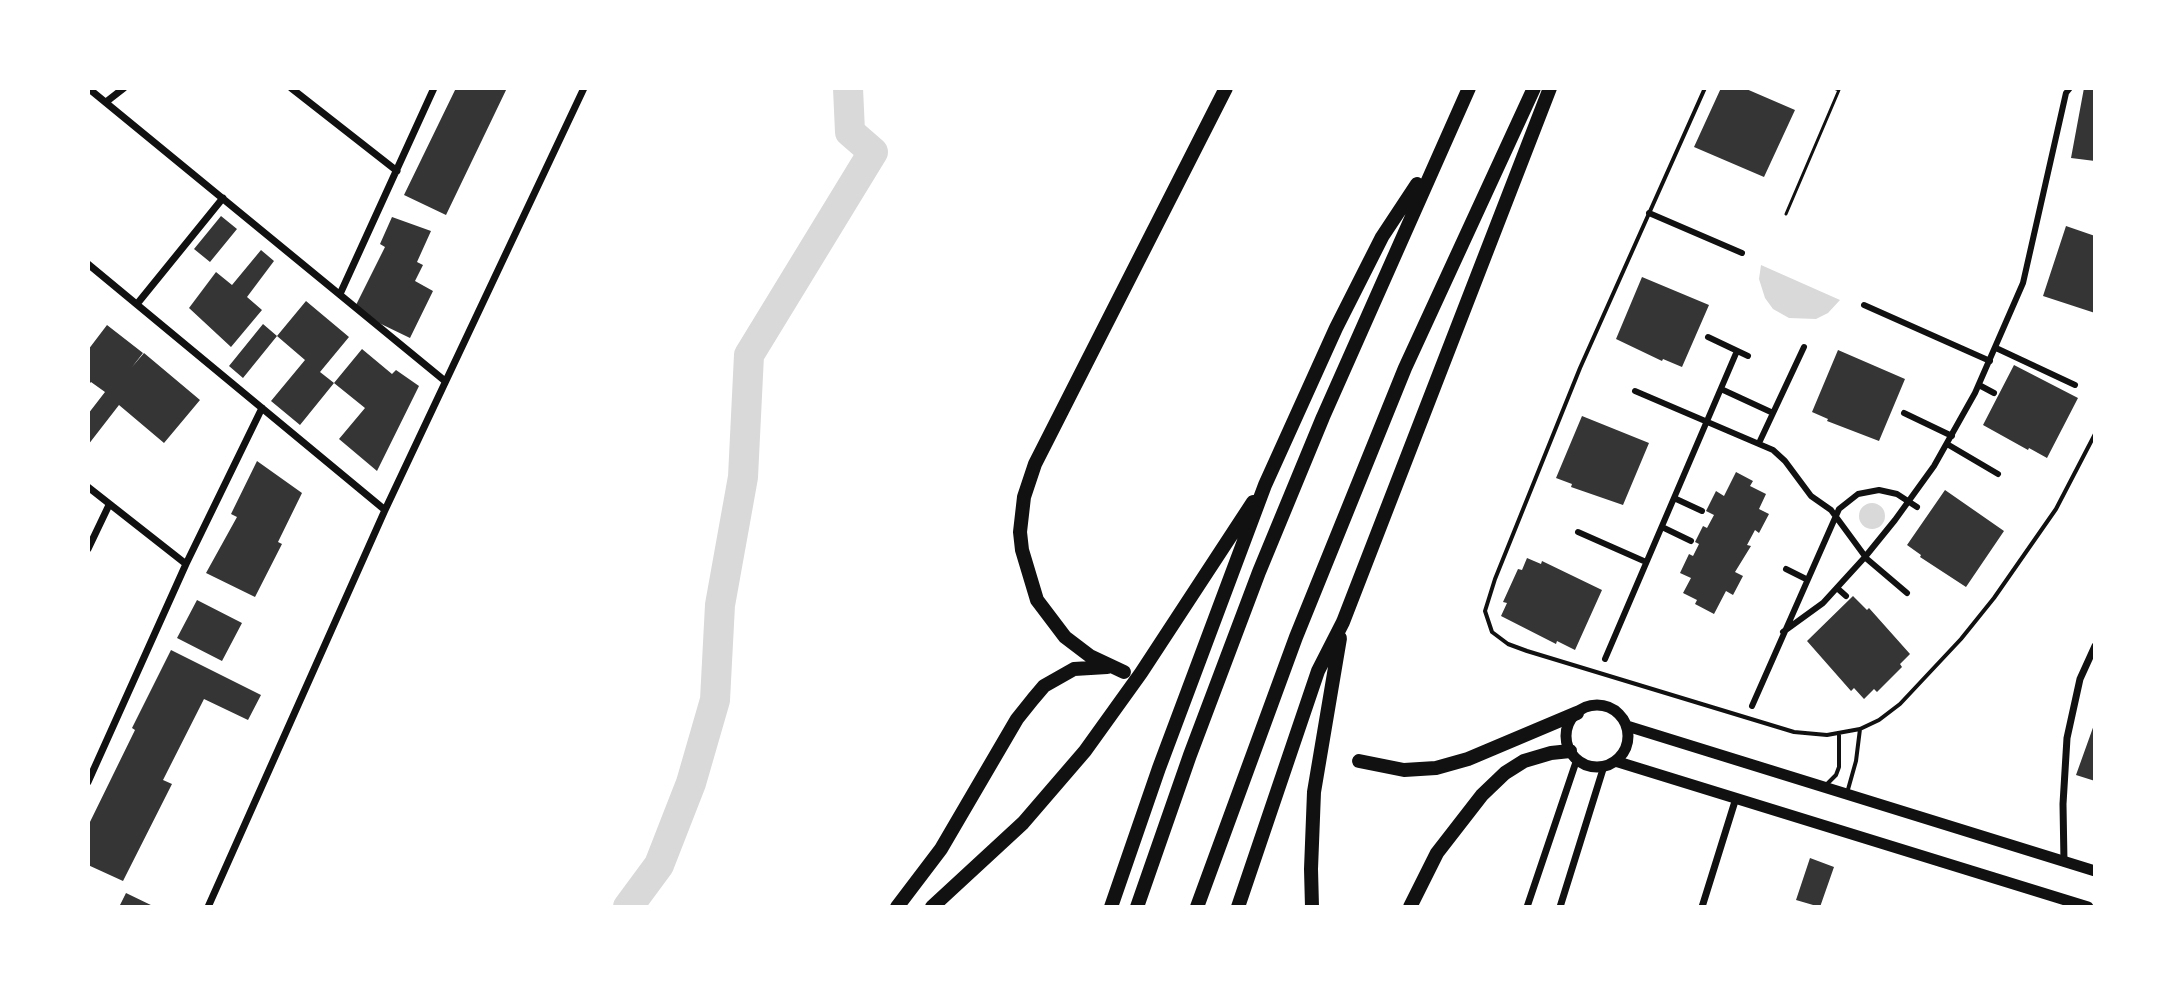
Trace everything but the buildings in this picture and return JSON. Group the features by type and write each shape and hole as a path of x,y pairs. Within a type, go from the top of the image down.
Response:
{"highway":[{"path":"897,907 941,849 1017,719 1044,686 1074,669 1118,670 1065,637 1037,600 1022,550 1020,532 1024,497 1035,464 1226,88"},
{"path":"1137,907 1259,572 1323,417 1469,88"},
{"path":"1197,907 1296,637 1350,501 1405,368 1534,88"},
{"path":"1238,907 1318,671 1343,622 1550,88"},
{"path":"1111,907 1159,768 1265,485 1336,328 1382,237 1439,150"},
{"path":"932,907 1023,823 1085,751 1141,673 1265,485"},
{"path":"1312,907 1314,792 1343,622"},
{"path":"1359,761 1404,770 1436,768 1468,759 1577,713"},
{"path":"1410,907 1437,853 1482,795 1505,773 1524,761 1551,753 1573,755"}],"main road":[{"path":"1610,763 1627,745 1627,726 1616,711 1591,705 1577,713 1567,728 1567,743 1573,755 1589,766 1610,763 1736,798 2088,907"},
{"path":"1627,726 2095,871"}],"street":[{"path":"88,88 445,381"},
{"path":"106,102 124,88"},
{"path":"291,88 397,171"},
{"path":"340,294 434,88"},
{"path":"208,907 385,510 584,88"},
{"path":"1783,632 1819,606 1865,557 1909,501 1947,444 1979,385 2023,283 2066,93 2070,88"},
{"path":"137,304 223,198"},
{"path":"1649,213 1742,253"},
{"path":"88,264 385,510"},
{"path":"1864,305 1990,361"},
{"path":"1708,337 1748,356"},
{"path":"1759,443 1804,347"},
{"path":"1996,348 2075,385"},
{"path":"1605,659 1737,351"},
{"path":"1979,385 1994,393"},
{"path":"1721,389 1773,413"},
{"path":"1635,391 1759,443 1780,455 1811,496 1834,514 1865,557 1907,593"},
{"path":"88,782 186,564 262,408"},
{"path":"1904,413 1952,436"},
{"path":"1947,444 1998,474"},
{"path":"88,487 186,564"},
{"path":"1752,706 1834,514 1850,498 1879,490 1897,494 1917,507"},
{"path":"1674,498 1702,511"},
{"path":"88,549 109,505"},
{"path":"1662,527 1691,541"},
{"path":"1578,532 1646,562"},
{"path":"1786,569 1806,579"},
{"path":"1837,588 1846,596"},
{"path":"1819,606 1826,614"},
{"path":"2064,862 2064,760 2071,715 2085,666 2095,646"},
{"path":"2085,666 2095,671"},
{"path":"1527,907 1573,755"},
{"path":"88,759 98,764"},
{"path":"1560,907 1610,763"},
{"path":"1702,907 1736,798"}],"lane":[{"path":"1705,88 1580,368 1517,522 1485,611 1492,632 1500,639 1542,656 1794,732 1839,734 1860,729 1879,720 1900,704 1986,608 2056,509 2095,434"},
{"path":"1846,794 1856,761 1860,729"},
{"path":"1823,787 1836,775 1839,767 1839,734"}],"path":[{"path":"1786,214 1839,90 1834,88"}],"shaded area":[{"path":"1761,265 1840,300 1828,313 1816,319 1789,318 1773,309 1765,298 1759,279"},
{"path":"1872,503 1881,507 1885,516 1881,525 1872,529 1863,525 1859,516 1863,507"}],"waterway":[{"path":"628,907 659,865 691,783 715,700 720,605 743,477 749,355 873,152 850,132 848,88"}]}
